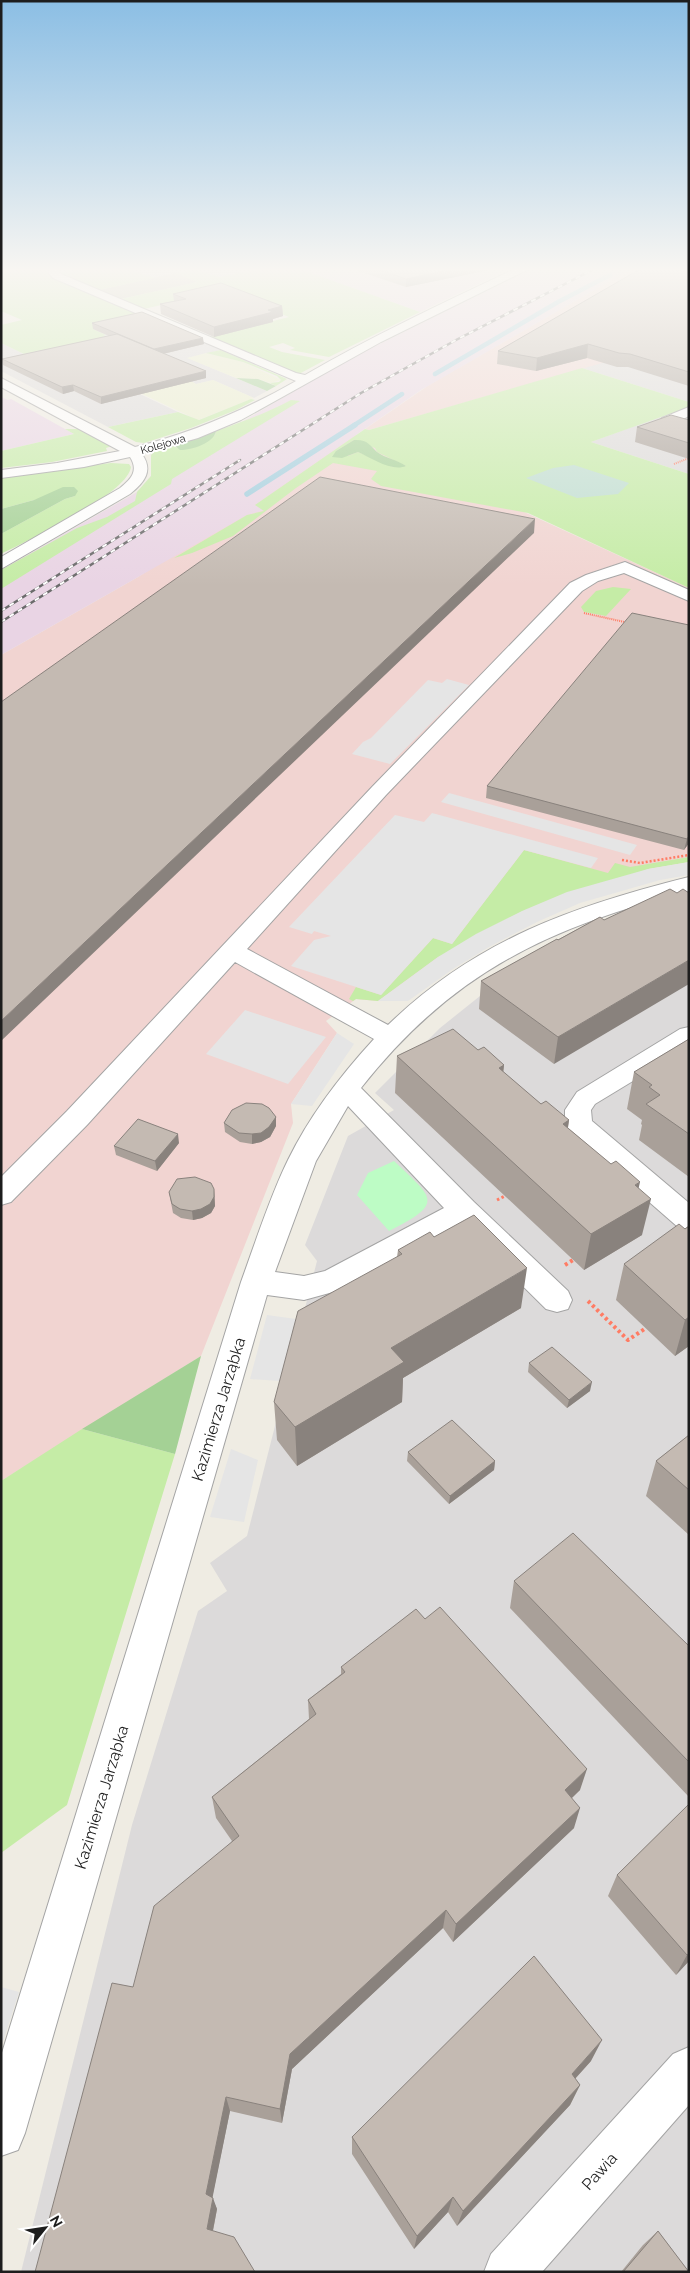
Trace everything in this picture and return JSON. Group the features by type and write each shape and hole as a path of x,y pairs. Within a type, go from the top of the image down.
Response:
{"street":[{"path":"287,374 306,379"},
{"name":"Kolejowa","path":"1,474 79,463 133,452 190,436 227,422 315,374"},
{"path":"1,382 133,452 142,463 139,477 125,492 1,564"},
{"path":"689,411 667,421 689,430"},
{"path":"1,1195 59,1138 379,791 583,583 625,567 689,596"},
{"name":"Kazimierza Jarząbka","path":"1,2132 256,1282 291,1186 310,1146 346,1088 390,1037 458,978 492,956 550,929 628,899 689,884"},
{"path":"231,950 342,1009 390,1037"},
{"path":"689,1034 586,1098 578,1106 576,1113 578,1125 689,1220"},
{"path":"346,1088 464,1210 570,1298"},
{"path":"256,1282 304,1288 333,1281 464,1210"},
{"name":"Pawia","path":"508,2272 689,2070"}],"path":[{"path":"674,464 689,458"},
{"path":"558,607 633,623"},
{"path":"622,860 640,863 689,855"},
{"path":"570,1298 628,1340 646,1328"}],"shaded area":[{"path":"7,374 226,374 267,391 254,398 213,380 196,384 185,378 112,381 178,412 108,427"},
{"path":"226,374 268,374 281,380 270,383 258,379 236,378"},
{"path":"323,374 449,374 421,390 255,505 265,510 247,515 1,655 1,570 137,492 151,476 151,456 153,451 240,423"},
{"path":"448,374 564,374 369,430 365,429"},
{"path":"601,374 689,374 689,402"},
{"path":"186,378 196,384 213,380 254,398 198,420 112,380"},
{"path":"1,397 8,400 11,399 74,434 1,451"},
{"path":"662,416 674,420 689,416 689,474 591,442"},
{"path":"355,434 689,588 689,862 648,869 476,934 378,1001 356,999 326,1021 337,1033 291,1104 293,1123 201,1356 1,1481 1,655 138,577"},
{"path":"574,465 629,483 618,494 577,498 526,478 553,468"},
{"path":"447,679 469,685 390,764 352,754 363,742 371,738 428,680 442,683"},
{"path":"449,793 637,845 630,855 441,802"},
{"path":"432,813 598,858 591,868 524,850 452,944 433,938 381,995 291,966 314,940 331,936 314,931 312,934 289,927 395,815 424,822"},
{"path":"689,862 689,875 660,880 580,903 537,922 489,947 453,969 408,1001 378,1001 438,957 476,934 522,911 567,892 648,869"},
{"path":"689,899 689,2272 21,2272 132,1825 198,1611 227,1591 210,1563 247,1536 317,1261 305,1245 348,1136 394,1110 375,1093 440,1028 490,988"},
{"path":"245,1010 326,1037 288,1084 206,1054"},
{"path":"337,1033 354,1044 312,1106 291,1104"},
{"path":"267,1315 296,1319 280,1381 250,1379"},
{"path":"231,1449 258,1460 244,1522 210,1517"},
{"path":"1,1987 19,1992 1,2048"}],"green space":[{"path":"272,374 287,379 276,386 270,383 281,380"},
{"path":"561,374 601,374 689,402 689,407 591,442 689,474 689,588 528,513 381,486 371,479 377,471 333,463 296,488 233,536 192,553 174,558 247,515 264,511 255,505 365,429 369,430","holes":["354,440 375,448 377,452 406,466 393,467 358,452 348,456 336,451"]},
{"path":"236,378 258,379 276,386 267,391"},
{"path":"251,399 255,400 236,410 191,428 144,443 136,442 108,427 178,412 199,420"},
{"path":"291,400 300,401 172,479 171,484 1,589 1,570 77,528 107,517 135,501 137,492 151,476 151,456 153,451 174,445 177,448 215,435 216,431 245,421"},
{"path":"65,429 81,429 112,446 106,448 107,451 52,462 1,468 1,451 74,434"},
{"path":"216,431 207,442 190,449 180,450 174,445"},
{"path":"354,440 365,442 380,454 406,466 388,466 358,452 342,458 332,457 336,451"},
{"path":"111,463 129,464 131,467 125,478 113,490 75,516 1,554 1,534 65,499 75,496 34,500 1,509 1,477"},
{"path":"63,487 74,487 78,491 75,496 65,499 1,534 1,509 34,500"},
{"path":"613,587 631,589 606,616 584,612 581,607 596,591"},
{"path":"524,850 608,873 615,863 630,867 689,857 689,862 648,869 438,957 378,1001 356,999 353,1001 349,999 356,987 381,995 433,938 452,944"},
{"path":"394,1161 425,1192 428,1200 426,1207 419,1214 389,1231 357,1195 368,1173"},
{"path":"201,1356 175,1454 82,1429"},
{"path":"82,1429 175,1454 67,1805 1,1853 1,1481"}],"building":[{"path":"34,374 194,374 101,397 73,385 62,387"},
{"path":"671,415 689,420 689,443 637,427"},
{"path":"320,477 535,519 1,1021 1,702"},
{"path":"632,613 689,625 689,836 687,839 487,786"},
{"path":"670,889 677,893 683,889 689,893 689,960 558,1037 481,981 600,917 604,920"},
{"path":"453,1029 478,1050 484,1047 504,1065 499,1068 541,1104 546,1101 569,1120 563,1124 611,1164 616,1161 640,1182 635,1185 651,1199 591,1234 397,1056"},
{"path":"689,1039 689,1134 646,1104 660,1095 649,1087 652,1085 634,1072"},
{"path":"246,1103 262,1104 269,1108 276,1117 269,1127 261,1133 239,1133 224,1123 232,1110"},
{"path":"138,1119 178,1134 155,1161 114,1146"},
{"path":"195,1177 211,1183 214,1189 214,1197 210,1204 192,1211 180,1209 172,1204 169,1192 177,1179"},
{"path":"474,1215 527,1268 391,1348 404,1362 295,1427 274,1402 298,1311 402,1254 398,1250 430,1232 434,1237"},
{"path":"679,1224 685,1229 689,1226 689,1317 685,1320 624,1264"},
{"path":"552,1347 592,1382 569,1400 529,1363"},
{"path":"452,1420 495,1461 450,1496 408,1452"},
{"path":"689,1435 689,1490 656,1461"},
{"path":"573,1533 689,1646 689,1762 514,1581"},
{"path":"440,1607 587,1769 565,1790 580,1808 456,1924 446,1910 290,2054 280,2109 226,2097 206,2194 213,2198 207,2229 234,2237 255,2272 35,2272 112,1983 133,1987 154,1906 239,1836 212,1797 316,1714 308,1700 345,1672 341,1667 416,1609 425,1619"},
{"path":"689,1804 689,1954 687,1955 617,1875"},
{"path":"534,1956 602,2040 572,2074 580,2085 463,2211 453,2197 417,2236 352,2137"},
{"path":"658,2231 689,2272 623,2272"}],"waterway":[{"path":"353,426 402,394"},
{"path":"247,494 355,425"}],"railway":[{"path":"1,622 361,393 395,374"},
{"path":"1,611 240,460"}]}
